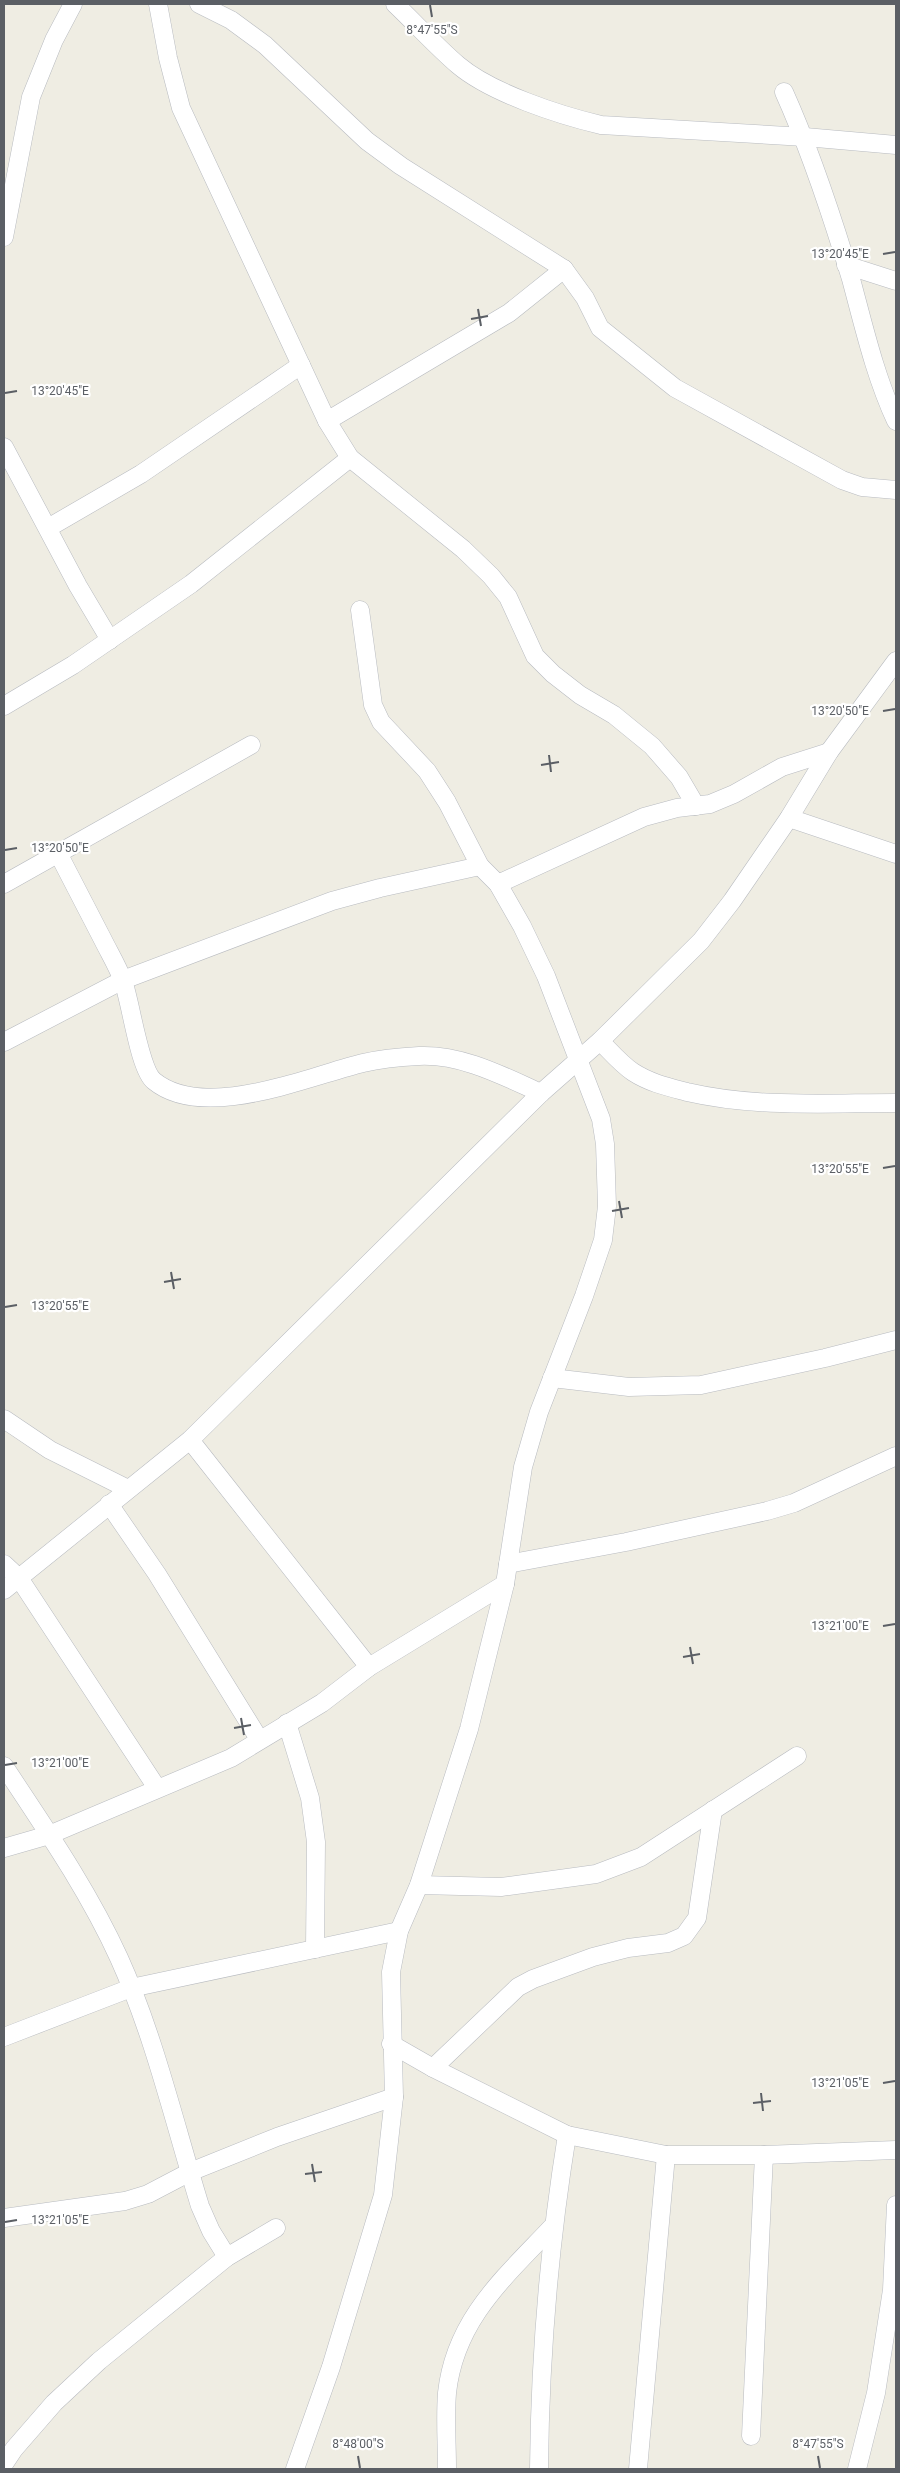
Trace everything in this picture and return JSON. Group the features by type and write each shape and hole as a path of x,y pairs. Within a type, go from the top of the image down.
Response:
{"street":[{"path":"4,237 31,98 54,40 73,4"},
{"path":"158,4 168,58 181,108 327,421 350,458 463,549 491,576 508,597 535,656 553,674 580,695 614,715 652,746 679,777 696,806"},
{"path":"199,4 231,20 265,45 367,141 401,166 564,269 584,298 600,328 675,388 842,480 862,487 896,490"},
{"path":"395,4 467,71 492,87 575,119 602,125 805,137 896,146"},
{"path":"784,92 805,137 846,265 879,380 896,421"},
{"path":"846,265 896,281"},
{"path":"327,421 509,314 564,269"},
{"path":"48,528 141,474 301,366"},
{"path":"4,447 78,586 110,640"},
{"path":"4,706 73,665 191,584 350,458"},
{"path":"295,2469 331,2367 383,2194 394,2097 391,2044 392,1972 399,1931 419,1885 468,1729 505,1584 523,1466 538,1412 584,1296 603,1240 607,1206 605,1144 601,1119 546,976 522,926 498,884 480,866 447,802 427,771 381,722 372,697 360,610"},
{"path":"4,1590 190,1440 541,1093 578,1058 600,1041 701,941 732,901 789,818 829,752 896,661"},
{"path":"4,884 251,745"},
{"path":"498,884 644,817 676,808 710,804 734,794 782,767 829,752"},
{"path":"789,818 896,854"},
{"path":"58,853 123,980 145,1066 153,1081 176,1093 204,1097 233,1097 275,1090 364,1063 421,1056 465,1062 496,1072 541,1093"},
{"path":"4,1042 123,980 332,901 380,888 480,866"},
{"path":"600,1041 632,1072 650,1081 663,1086 719,1099 772,1104 896,1103"},
{"path":"552,1378 628,1387 701,1385 806,1363 896,1340"},
{"path":"4,1419 50,1450 128,1490"},
{"path":"190,1440 369,1667"},
{"path":"508,1564 626,1542 767,1511 794,1503 896,1456"},
{"path":"109,1504 157,1574 259,1740"},
{"path":"4,1564 19,1578 156,1788"},
{"path":"4,1848 50,1835 156,1788 232,1758 322,1702 369,1667 505,1584"},
{"path":"287,1724 310,1798 316,1842 315,1949"},
{"path":"419,1885 501,1887 596,1874 641,1857 797,1756"},
{"path":"4,1766 50,1835 119,1958 131,1988 211,2231 228,2257"},
{"path":"433,2068 518,1987 533,1979 593,1957 628,1948 668,1943 684,1936 697,1918 713,1810"},
{"path":"4,2037 131,1988 399,1931"},
{"path":"391,2044 433,2068 567,2135 666,2155 764,2155 896,2150"},
{"path":"4,2218 125,2201 148,2194 190,2172 277,2137 394,2097"},
{"path":"538,2469 542,2367 553,2226 567,2135"},
{"path":"638,2469 666,2155"},
{"path":"751,2436 764,2155"},
{"path":"857,2469 876,2393 894,2291 896,2205"},
{"path":"447,2469 447,2394 451,2370 463,2335 482,2302 553,2226"},
{"path":"4,2464 14,2449 54,2403 99,2361 228,2257 276,2228"}]}
